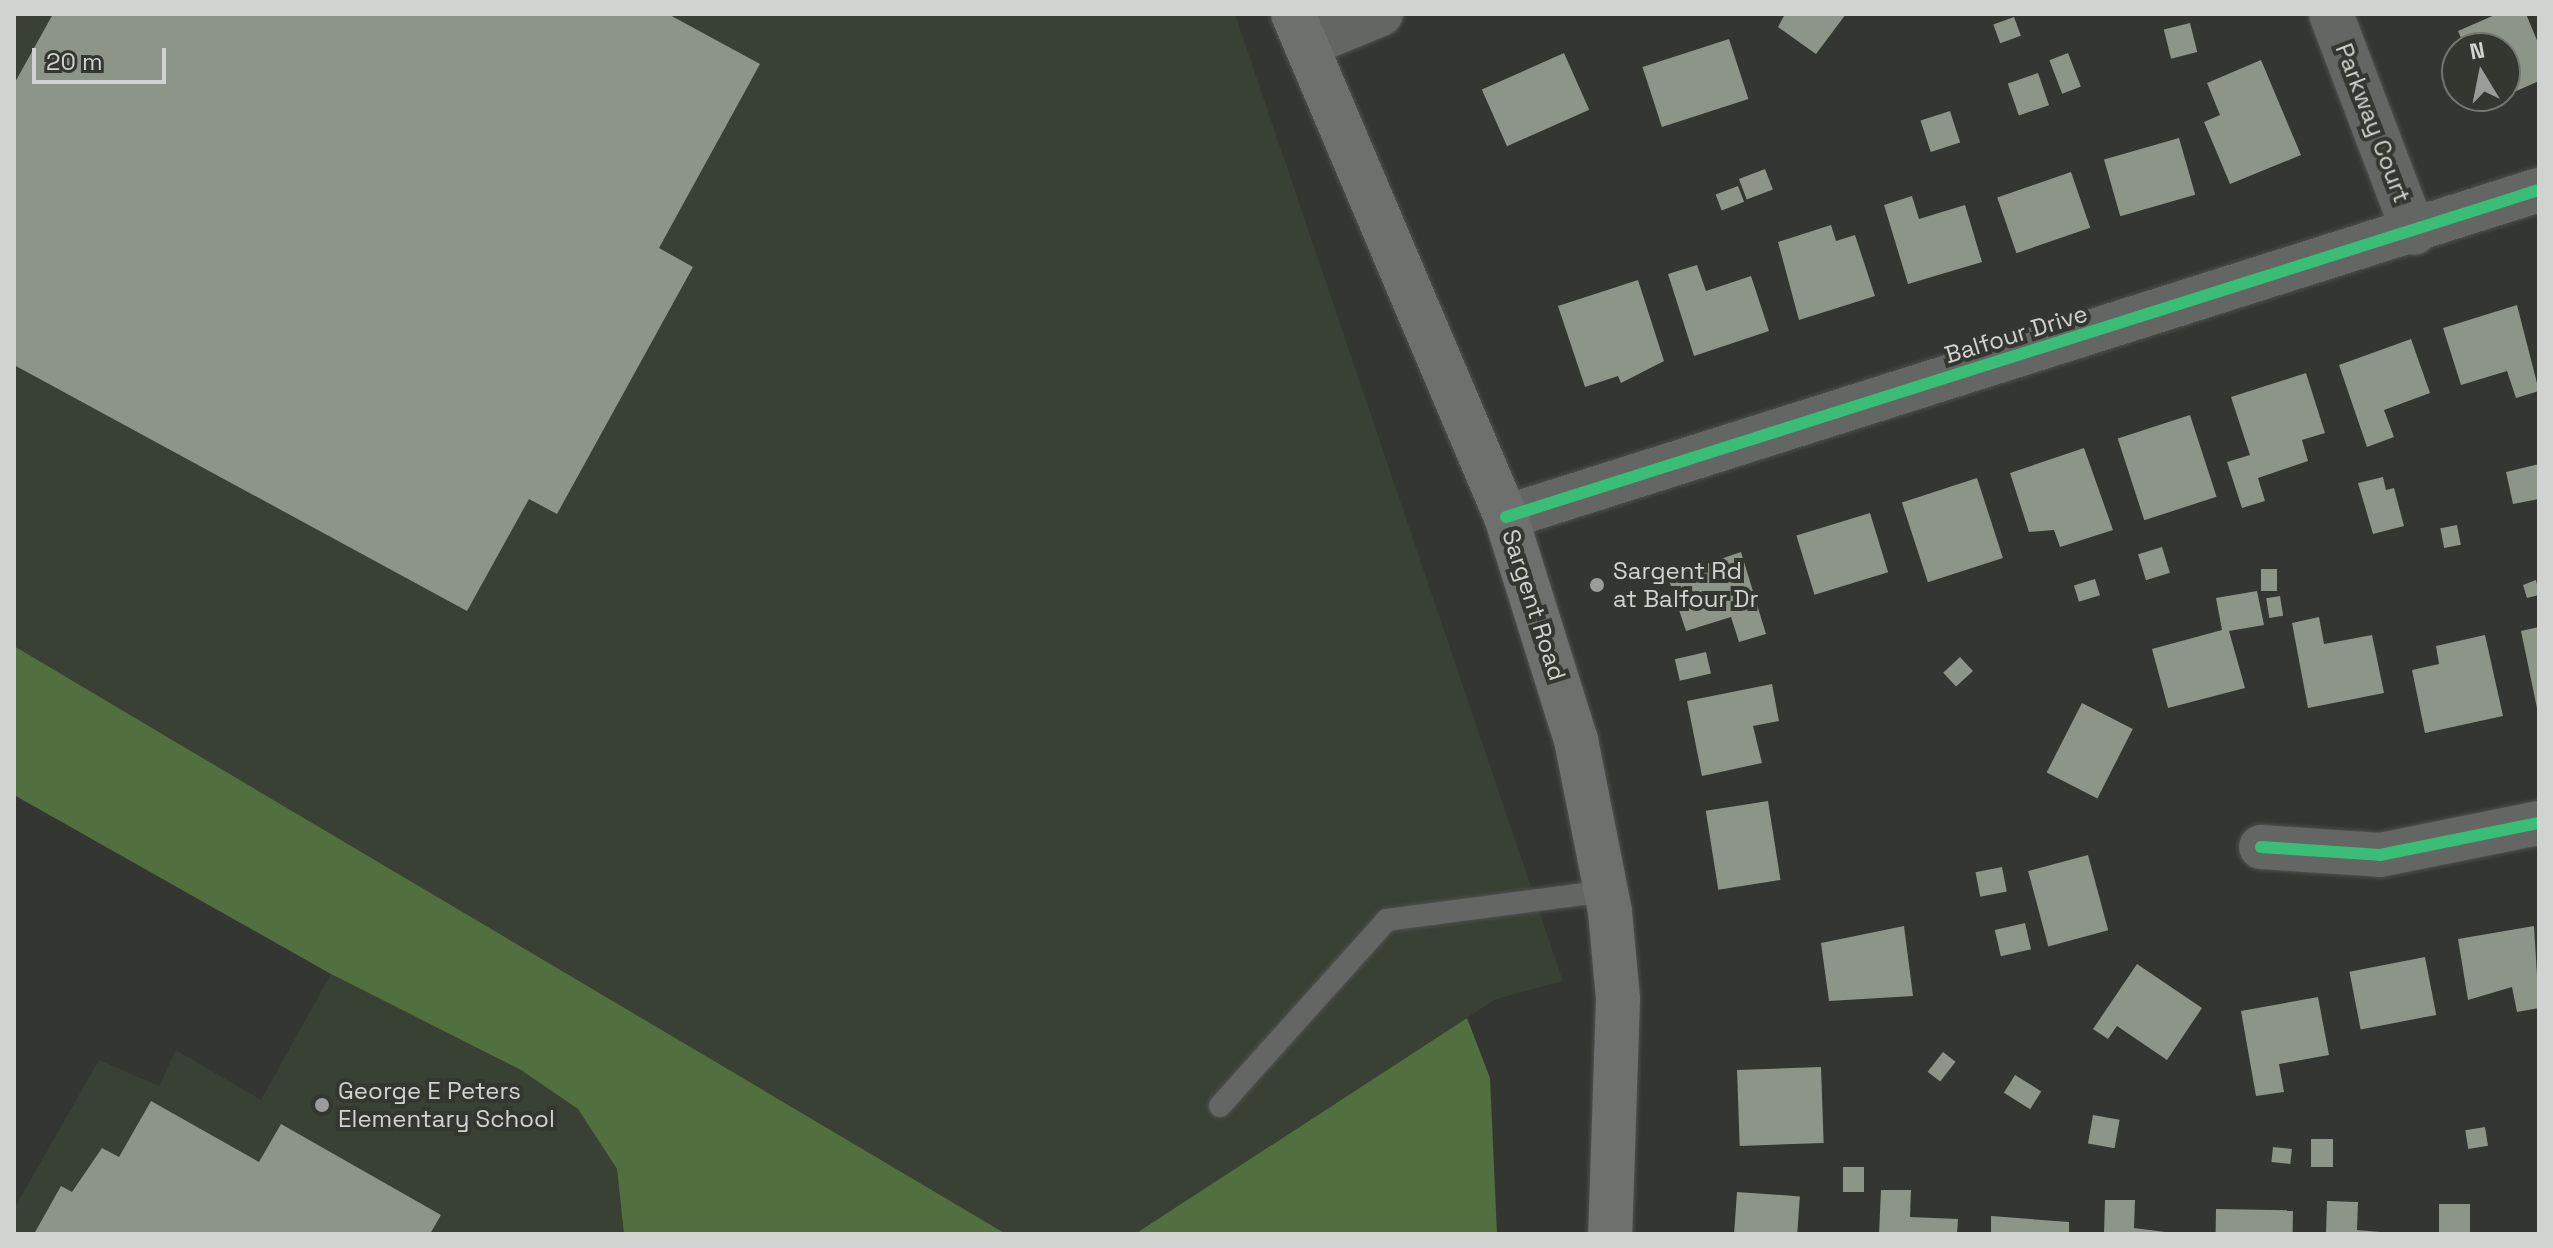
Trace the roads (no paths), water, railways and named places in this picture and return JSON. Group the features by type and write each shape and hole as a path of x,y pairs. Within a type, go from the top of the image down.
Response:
{"main road":[{"name":"Sargent Road","path":"1300,30 1506,517 1576,740 1606,891 1619,1093 1610,1234"}],"street":[{"path":"1300,30 1381,14"},
{"name":"Parkway Court","path":"2331,14 2414,233"},
{"name":"Balfour Drive","path":"1506,517 2414,233 2539,190"},
{"path":"2261,847 2380,855 2539,823"}],"lane":[{"path":"1220,1106 1387,920 1606,891"}],"place":[{"name":"Sargent Rd at Balfour Dr","path":"1597,585"},
{"name":"George E Peters Elementary School","path":"322,1105"}]}
